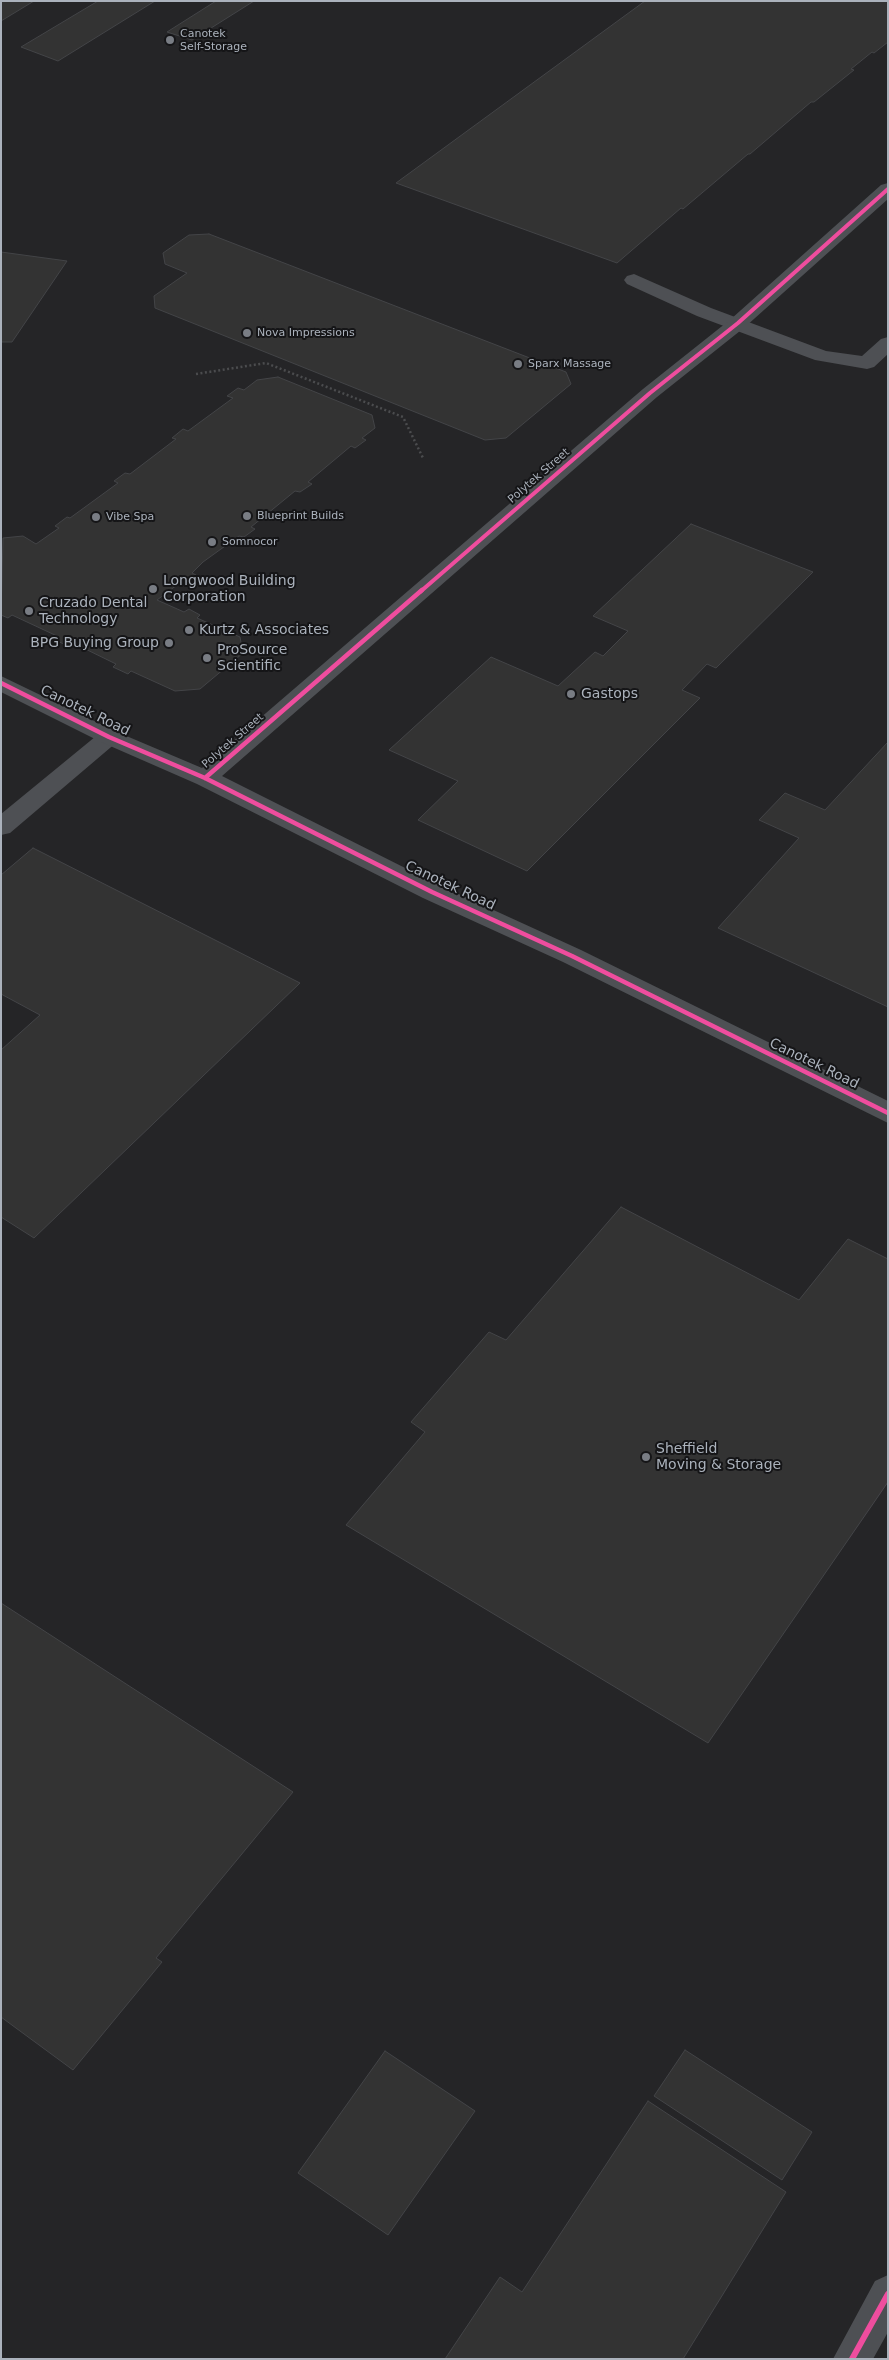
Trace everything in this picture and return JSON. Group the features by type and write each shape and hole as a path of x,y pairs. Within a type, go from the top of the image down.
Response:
{"street":[{"name":"Polytek Street","path":"205,778 650,393 738,323 888,189"},
{"path":"634,280 704,312 738,323 822,356 867,363 888,343"},
{"name":"Canotek Road","path":"1,683 109,737 205,778 432,892 572,956 888,1113"},
{"path":"1,827 109,737"},
{"path":"852,2359 888,2294"}],"path":[{"path":"196,374 266,363 403,417 422,458"}],"shaded area":[{"path":"1,1 888,1 888,2359 1,2359"}],"building":[{"path":"1,1 34,1 1,21"},
{"path":"98,1 155,1 58,61 21,47"},
{"path":"216,1 254,1 192,40 167,32"},
{"path":"645,1 888,1 888,42 851,69 854,70 814,102 811,102 617,263 396,183"},
{"path":"209,234 566,372 571,384 506,438 485,440 155,308 154,296 187,273 165,264 163,253 189,235"},
{"path":"1,252 67,261 12,342 1,342"},
{"path":"278,377 372,415 375,428 362,438 366,440 355,448 351,446 308,482 312,484 300,492 295,491 251,527 255,529 244,537 239,536 203,562 192,573 196,575 185,584 181,582 157,600 184,612 189,609 200,615 197,618 240,637 243,653 200,689 175,691 131,671 128,674 113,667 116,664 71,642 68,646 53,639 57,636 12,615 8,618 1,615 3,538 23,536 36,544 59,528 55,526 67,517 70,518 118,483 114,481 125,473 130,474 176,439 172,438 183,429 188,431 233,398 227,396 238,388 244,390 257,380"},
{"name":"Gastops","path":"691,524 813,572 716,668 707,664 682,690 700,698 527,871 418,820 458,781 389,750 491,657 558,686 595,652 603,656 628,631 593,616"},
{"path":"888,742 888,1007 718,928 799,838 759,820 785,793 825,810"},
{"path":"33,848 300,983 34,1238 1,1217 1,1050 40,1015 1,994 1,875"},
{"name":"Sheffield Moving & Storage","path":"621,1207 799,1300 848,1239 888,1259 888,1482 708,1743 346,1525 425,1432 411,1422 489,1332 506,1340"},
{"path":"1,1603 293,1792 156,1958 162,1962 73,2070 1,2017"},
{"path":"685,2050 812,2132 782,2180 654,2096"},
{"path":"385,2051 475,2111 388,2235 298,2173"},
{"path":"648,2101 786,2192 683,2359 445,2359 500,2277 522,2292"}],"cycle path":[{"path":"205,778 650,393 738,323 888,189"},
{"path":"1,683 109,737 205,778 432,892 572,956 888,1113"},
{"path":"852,2359 888,2294"}],"place":[{"name":"Canotek Self-Storage","path":"170,40"},
{"name":"Nova Impressions","path":"247,333"},
{"name":"Sparx Massage","path":"518,364"},
{"name":"Blueprint Builds","path":"247,516"},
{"name":"Vibe Spa","path":"96,517"},
{"name":"Somnocor","path":"212,542"},
{"name":"Longwood Building Corporation","path":"153,589"},
{"name":"Cruzado Dental Technology","path":"29,611"},
{"name":"Kurtz & Associates","path":"189,630"},
{"name":"BPG Buying Group","path":"169,643"},
{"name":"ProSource Scientific","path":"207,658"},
{"name":"Gastops","path":"571,694"},
{"name":"Sheffield Moving & Storage","path":"646,1457"}]}
